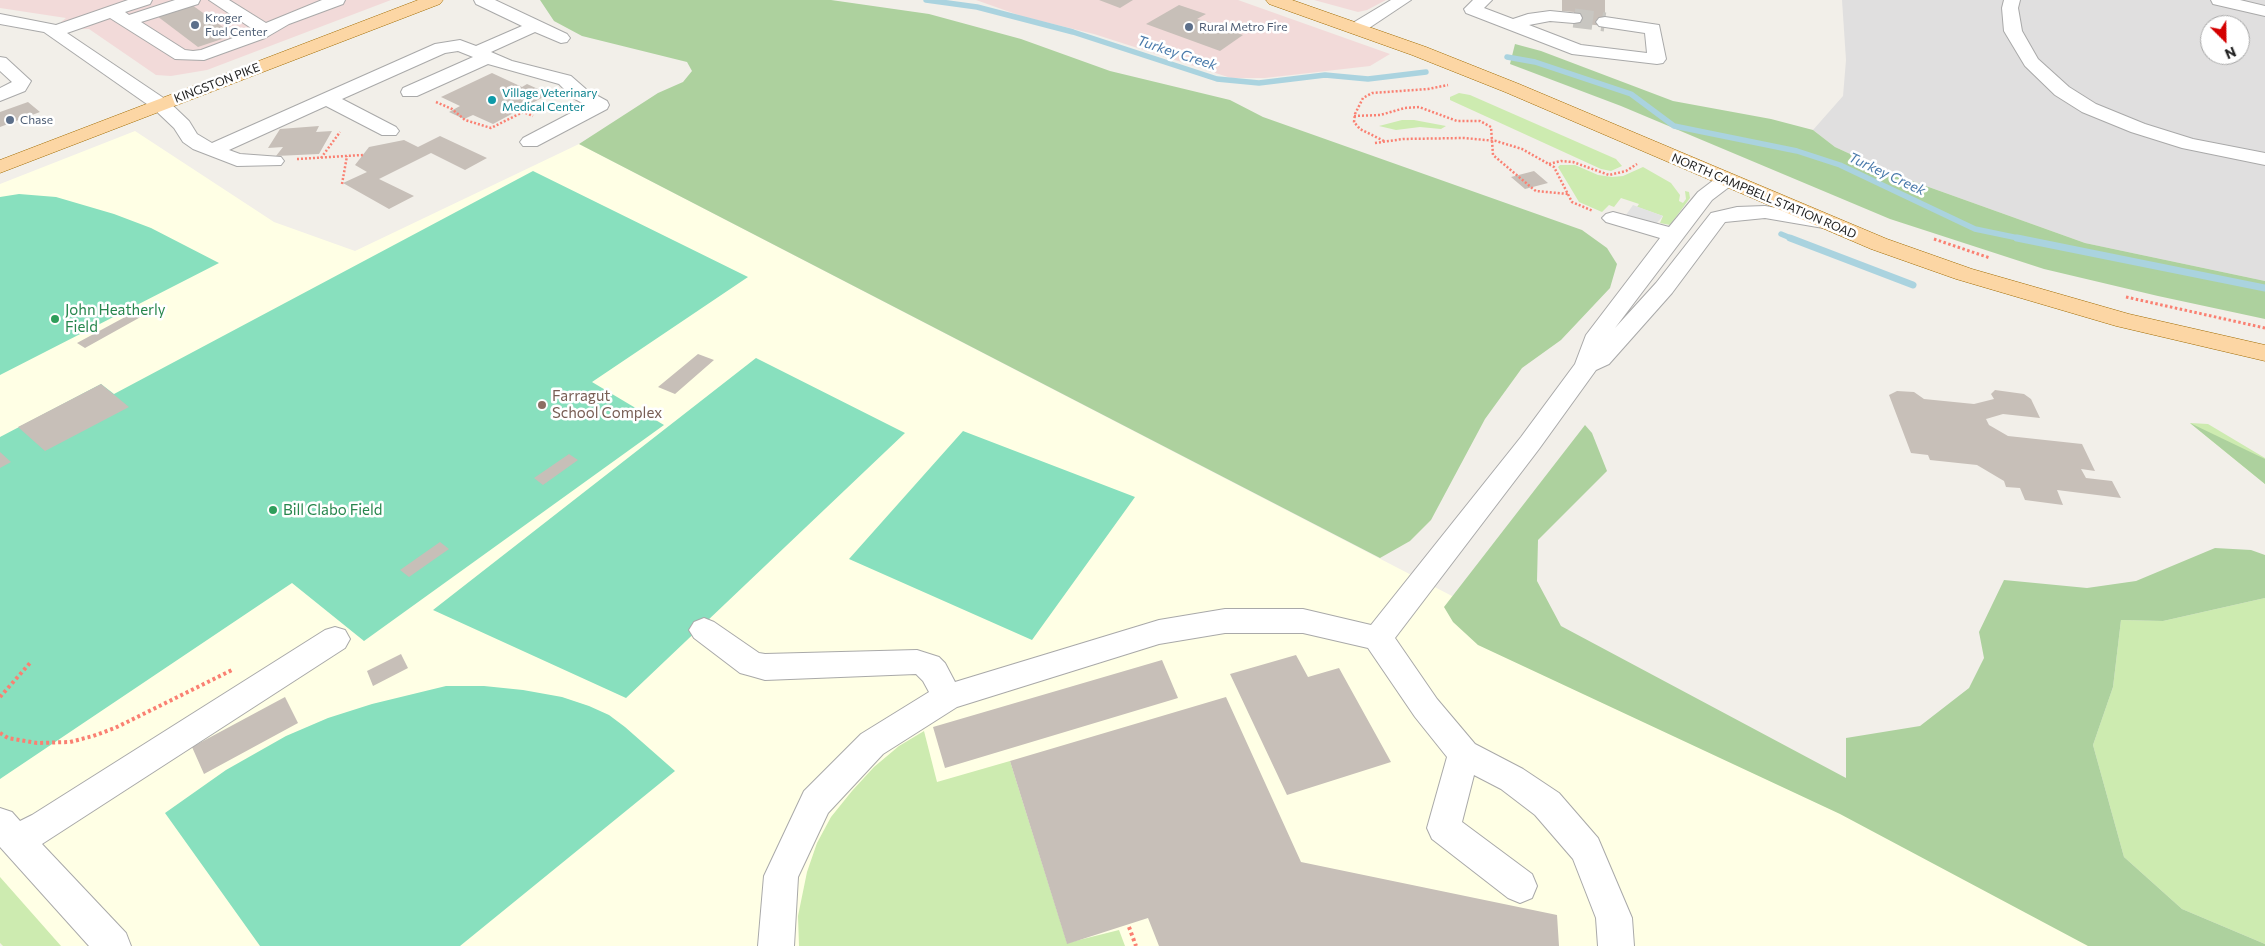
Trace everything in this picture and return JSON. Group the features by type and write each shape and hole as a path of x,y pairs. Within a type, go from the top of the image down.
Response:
{"main road":[{"name":"KINGSTON PIKE","path":"0,167 434,0"},
{"name":"NORTH CAMPBELL STATION ROAD","path":"1275,0 1357,28 1512,88 1879,244 1983,280 2125,321 2265,353"}],"street":[{"path":"127,21 192,0"},
{"path":"217,0 266,30"},
{"path":"111,11 186,56 204,55 266,30 306,4 337,0"},
{"path":"482,0 561,38"},
{"path":"1357,28 1403,0"},
{"path":"1484,0 1472,9 1578,50 1657,59 1652,29 1605,22"},
{"path":"2012,0 2010,8 2014,32 2031,62 2062,91 2089,108 2138,128 2189,144 2265,159"},
{"path":"2218,0 2265,11"},
{"path":"54,32 138,1"},
{"path":"1514,25 1528,19 1550,16 1574,18"},
{"path":"0,19 49,28 161,105 182,125 190,138 212,150 237,160 274,160"},
{"path":"410,92 535,26"},
{"path":"212,150 441,48 460,45 506,65 565,80 580,94 600,105 530,142"},
{"path":"0,95 22,84 21,78 4,65"},
{"path":"327,99 389,131"},
{"path":"1378,638 1530,443 1587,365 1594,340 1673,235 1705,196 1726,180"},
{"path":"1587,365 1601,358 1664,288 1718,217 1737,213 1765,212 1829,223"},
{"path":"1613,218 1673,235"},
{"path":"776,946 781,876 816,802 872,744 947,697 1158,632 1225,621 1303,621 1378,638 1426,708 1464,754 1512,779 1547,804 1586,849 1614,918 1616,946"},
{"path":"704,630 751,664 765,667 916,662 928,666 934,672 947,697"},
{"path":"113,946 8,831 52,821 334,639"},
{"path":"1464,754 1444,828 1520,886"}],"path":[{"path":"1384,142 1360,129 1354,122 1354,116 1363,98 1372,94 1437,88 1450,83"},
{"path":"430,99 452,109 465,120 491,128 523,112 538,119"},
{"path":"1354,116 1380,115 1405,108 1419,107 1457,121 1480,121 1491,126 1490,140 1493,155 1536,191 1568,194"},
{"path":"321,158 340,132"},
{"path":"1375,143 1403,139 1464,138 1490,140 1522,149 1554,167 1568,194 1576,204 1613,218"},
{"path":"274,160 363,155"},
{"path":"342,184 347,156"},
{"path":"1549,164 1561,161 1573,162 1609,175 1626,171 1638,164"},
{"path":"1929,237 1992,258"},
{"path":"2120,295 2265,328"},
{"path":"0,697 30,663"},
{"path":"0,733 8,738 37,744 70,742 93,736 115,728 240,666"},
{"path":"1129,927 1136,946"}],"shaded area":[{"path":"0,0 391,0 207,70 171,76 156,75 89,29 77,29 61,22 66,18 0,8"},
{"path":"976,0 1238,0 1390,54 1370,66 1265,78 1231,78 1094,34 1024,17"},
{"path":"1314,0 1386,0 1367,10 1358,12"},
{"path":"1842,0 2265,0 2265,281 2085,243 1898,176 1835,147 1813,130 1843,96 1846,60"},
{"name":"Farragut School Complex","path":"135,131 274,222 355,251 579,144 2128,946 3,946 0,943 0,184"},
{"path":"1633,205 1663,216 1648,233 1610,221 1617,213 1626,215"}],"green space":[{"path":"540,0 831,0 929,14 1021,39 1110,71 1230,100 1263,117 1582,230 1607,248 1617,264 1610,288 1561,340 1522,368 1485,419 1431,520 1410,541 1380,558 579,144 658,93 683,82 692,71 687,62 582,36 554,21"},
{"path":"1515,44 1541,51 1673,101 1771,119 1813,130 1835,147 1898,176 2085,243 2265,281 2265,319 2044,269 1890,219 1621,106 1510,64"},
{"path":"1459,93 1470,95 1616,159 1622,166 1611,171 1601,169 1450,100 1450,97"},
{"path":"1402,120 1414,120 1446,126 1441,129 1420,127 1396,130 1379,126"},
{"path":"1560,165 1575,165 1598,175 1612,177 1623,176 1643,167 1671,183 1680,195 1679,201 1683,203 1686,199 1685,191 1689,192 1690,198 1670,225 1660,223 1663,216 1637,207 1639,204 1621,198 1614,207 1609,205 1602,212 1579,202 1558,167"},
{"name":"Bill Clabo Field","path":"533,171 748,277 592,382 664,425 364,641 292,583 0,779 0,437 101,384 114,394"},
{"name":"John Heatherly Field","path":"19,194 56,197 114,214 151,228 219,263 0,375 0,197"},
{"path":"756,358 905,433 626,698 433,610"},
{"path":"2190,423 2208,424 2265,458 2265,484"},
{"path":"2190,423 2265,459 2265,484"},
{"path":"1585,425 1592,433 1607,471 1538,540 1537,581 1561,626 1846,778 1846,738 1920,726 1969,688 1984,658 1979,632 2004,580 2087,588 2136,581 2215,548 2251,550 2265,555 2265,598 2163,621 2121,620 2113,687 2093,745 2124,857 2182,909 2265,944 2265,946 2088,946 1840,814 1478,645 1453,622 1444,607"},
{"path":"963,431 1135,497 1032,640 849,559"},
{"path":"2265,598 2265,944 2182,909 2124,857 2093,745 2113,687 2121,620 2163,621"},
{"path":"446,686 484,686 523,690 562,697 589,706 609,715 625,727 675,771 460,946 260,946 165,813 226,770 286,736 328,718 372,704"},
{"path":"924,731 937,782 1010,761 1067,943 1119,930 1125,946 799,946 798,916 807,872 817,843 831,817 874,767 899,746"},
{"path":"0,877 61,946 3,946 0,943"}],"building":[{"path":"1099,0 1133,0 1120,8"},
{"path":"1562,0 1605,0 1605,26 1574,23 1574,12 1562,11"},
{"name":"Kroger Fuel Center","path":"192,5 234,35 198,47 157,16"},
{"name":"Rural Metro Fire","path":"1179,5 1206,14 1197,19 1232,28 1237,30 1234,32 1243,35 1220,51 1146,24"},
{"name":"Village Veterinary Medical Center","path":"492,73 522,87 527,84 549,94 493,124 473,115 464,119 449,112 460,106 441,97"},
{"name":"Chase","path":"28,102 40,112 0,127 0,112"},
{"path":"319,126 316,132 332,131 319,154 276,156 283,147 268,148 280,129"},
{"path":"440,136 487,158 465,170 431,153 379,179 414,196 389,209 343,183 367,172 355,165 369,147 404,140 418,147"},
{"path":"1534,171 1548,183 1525,189 1511,177"},
{"path":"138,310 146,314 85,348 77,343"},
{"path":"698,354 714,360 675,394 658,387"},
{"path":"101,384 129,407 45,451 18,427"},
{"path":"1995,390 2024,394 2031,399 2040,418 2003,414 1986,419 1989,425 2008,436 2082,444 2095,471 2081,469 2086,478 2112,481 2121,498 2057,490 2063,505 2025,500 2020,488 2006,487 2004,481 1977,465 1930,460 1928,455 1911,453 1889,395 1897,391 1914,392 1924,399 1974,404 1994,399 1991,394"},
{"path":"0,452 11,462 0,468"},
{"path":"569,454 578,460 543,485 534,478"},
{"path":"440,542 449,549 409,577 400,570"},
{"path":"401,654 408,668 373,686 367,671"},
{"path":"1296,655 1308,677 1339,668 1391,762 1287,795 1230,674"},
{"path":"1162,660 1178,698 945,768 933,727"},
{"path":"285,697 298,723 204,774 192,747"},
{"path":"1226,697 1301,862 1557,915 1559,946 1159,946 1148,918 1067,944 1010,761"}],"waterway":[{"name":"Turkey Creek","path":"926,0 977,7 1073,32 1217,79 1259,83 1325,75 1368,79 1426,72"},
{"name":"Turkey Creek","path":"1507,57 1535,62 1631,94 1674,126 1797,151 1840,165 1975,229 2023,239"},
{"path":"1781,234 1793,239"},
{"path":"1790,238 1913,285"},
{"name":"Turkey Creek","path":"2017,238 2265,288"}],"tunnel":[{"path":"1574,18 1605,22"}],"place":[{"name":"Kroger Fuel Center","path":"195,25"},
{"name":"Rural Metro Fire","path":"1189,27"},
{"name":"Village Veterinary Medical Center","path":"492,100"},
{"name":"Chase","path":"10,120"},
{"name":"John Heatherly Field","path":"55,319"},
{"name":"Farragut School Complex","path":"542,405"},
{"name":"Bill Clabo Field","path":"273,510"}]}
